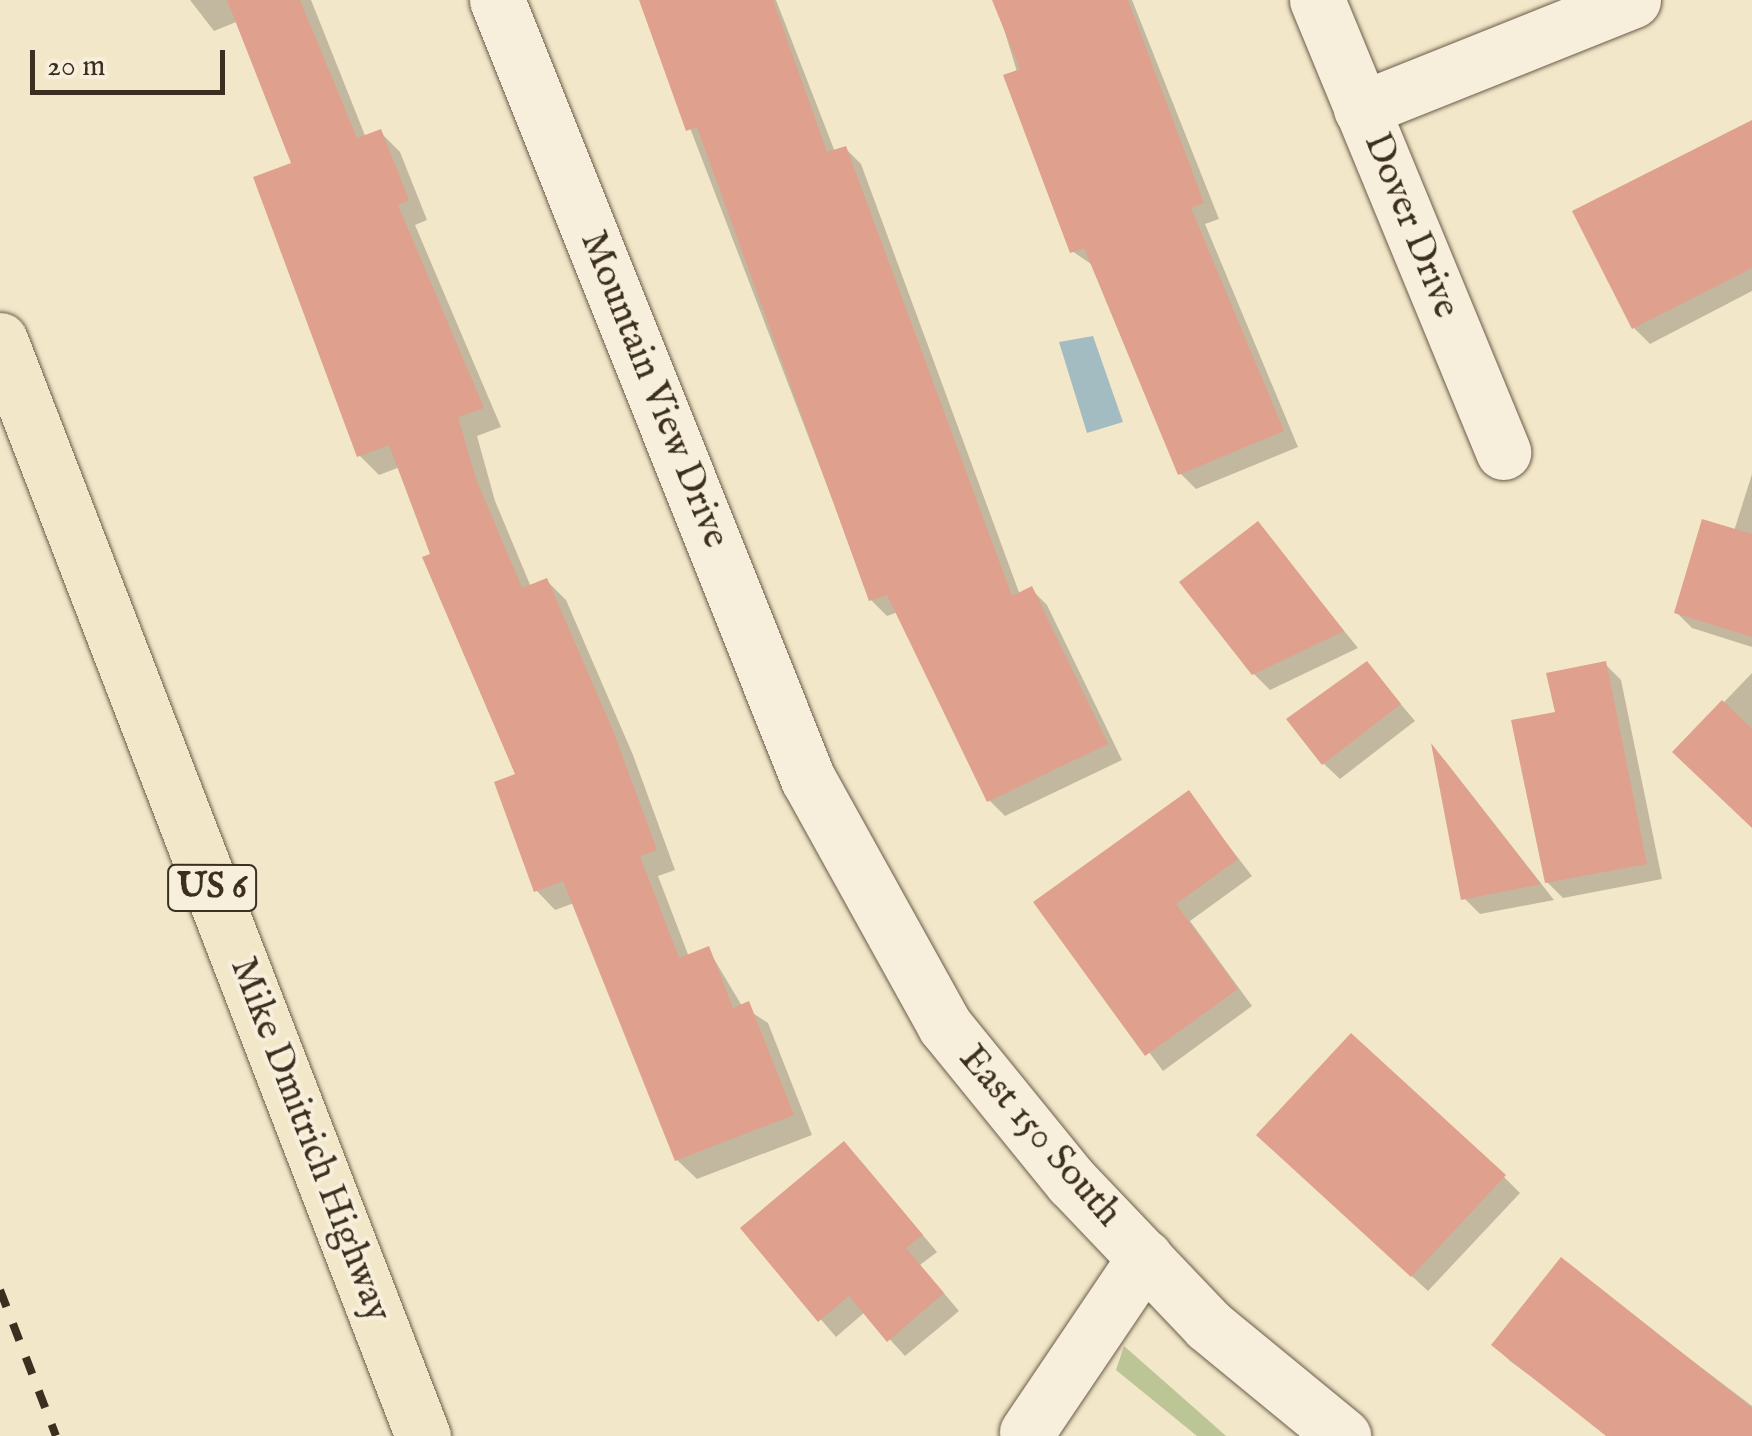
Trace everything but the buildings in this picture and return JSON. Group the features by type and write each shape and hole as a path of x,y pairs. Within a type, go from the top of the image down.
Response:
{"highway":[{"name":"Mike Dmitrich Highway","path":"0,340 424,1436"}],"street":[{"name":"Mountain View Drive","path":"497,0 808,780"},
{"name":"Dover Drive","path":"1318,0 1503,452"},
{"path":"1362,109 1633,0"},
{"name":"East 150 South","path":"808,780 945,1026 1145,1258 1208,1325 1342,1436"},
{"path":"1026,1432 1145,1258"}],"green space":[{"path":"1124,1346 1226,1436 1197,1436 1116,1370"}],"water":[{"path":"1093,336 1123,422 1087,433 1059,342"}],"railway":[{"path":"0,1290 56,1436"}]}
